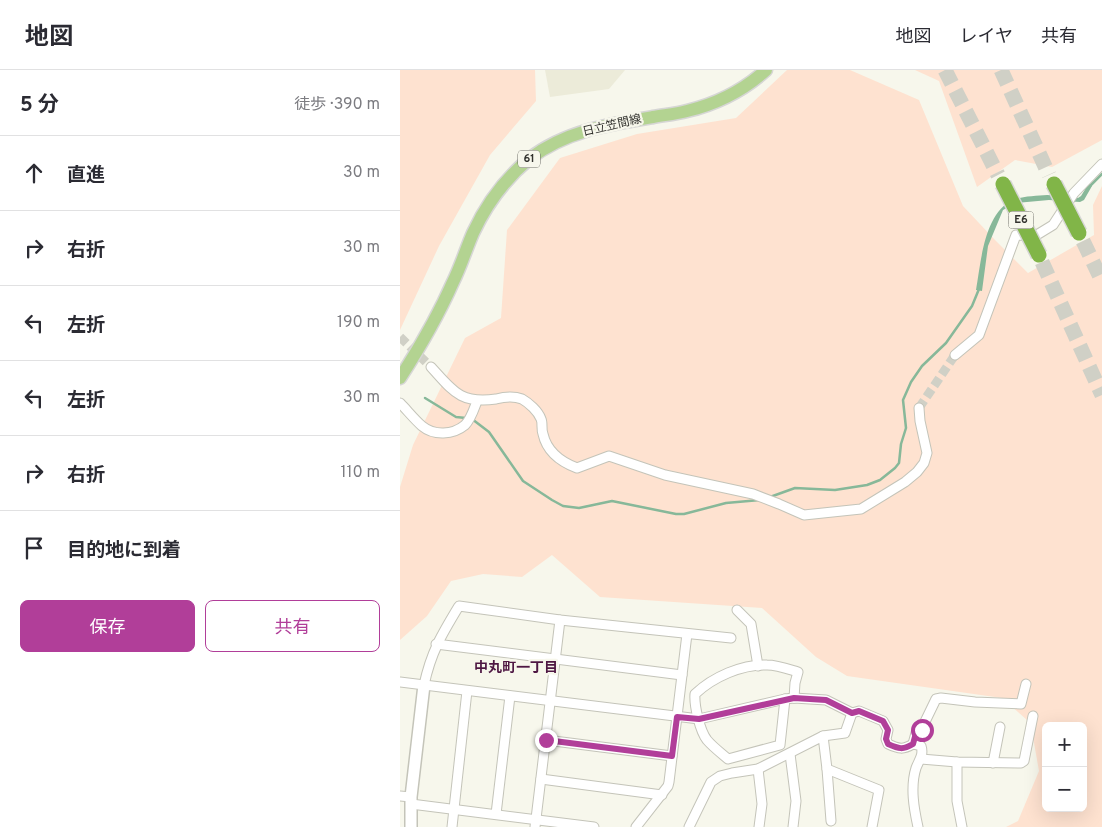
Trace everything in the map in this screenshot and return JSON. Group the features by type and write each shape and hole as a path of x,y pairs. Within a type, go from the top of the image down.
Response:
{"highway":[{"name":"E6","path":"1003,184 1039,255"},
{"path":"1054,184 1080,234"}],"main road":[{"name":"日立笠間線","path":"400,378 441,310 483,212 508,179 530,158 547,147 583,131 631,120 684,112 715,102 748,84 766,70"}],"street":[{"path":"955,355 979,335 1016,235 1035,236 1053,225 1074,193 1102,164"},
{"path":"431,367 452,390 463,397 477,401 508,397 521,399 532,406 541,418 543,435 548,446 555,457 564,463 577,468 609,456 665,475 753,494 804,515 860,509 905,482 917,472 924,463 927,453 919,408"},
{"path":"400,403 422,426 432,432 443,433 454,432 466,425 477,401"},
{"path":"411,827 407,799 428,664 436,644 459,606 560,620 731,638"},
{"path":"737,610 751,624 758,666"},
{"path":"536,823 560,620"},
{"path":"636,827 662,795 669,782 688,634"},
{"path":"436,644 682,675"},
{"path":"767,665 798,672 790,698 780,745 728,759 707,739 699,719 694,700 695,694 712,681 738,669 758,666 767,665"},
{"path":"400,682 699,719 790,698 826,700 852,713 859,711 883,721 888,730 886,739 888,744 899,749 904,749 913,744 921,746 921,759 916,767 914,780 914,809 918,827"},
{"path":"913,744 916,733 922,730 936,700 941,698 1021,704 1026,684"},
{"path":"452,827 468,691"},
{"path":"496,814 510,696"},
{"path":"689,827 711,782 720,776 758,769 823,736 846,733 852,713"},
{"path":"921,759 957,762 1024,762 1033,716"},
{"path":"993,763 1000,727"},
{"path":"823,736 828,769 832,822"},
{"path":"546,740 672,756"},
{"path":"790,754 796,801 793,827"},
{"path":"957,762 957,801 962,827"},
{"path":"758,769 762,804 759,827"},
{"path":"828,769 879,790 872,827"},
{"path":"541,779 662,795"},
{"path":"407,799 454,809 496,814 536,823 594,827"}],"shaded area":[{"path":"400,70 535,70 536,101 490,155 439,246 400,330"},
{"path":"545,70 625,70 609,89 550,97"},
{"path":"787,70 850,70 919,100 963,206 1028,273 1094,235 1093,205 1102,186 1102,827 1006,827 1018,821 1039,771 1031,726 1027,720 1002,698 847,676 816,657 762,608 600,597 552,555 522,577 483,574 451,581 427,616 400,640 400,487 413,445 465,338 501,318 507,230 560,158 637,134 736,118"},
{"path":"915,70 1102,70 1102,140 1052,167 1015,160 977,187 939,81"},
{"path":"1089,183 1092,186 1084,200 1080,202 1049,200 1016,203 1003,210 988,246 982,291 976,290 986,239 990,227 1003,206 1013,200 1030,196 1051,195 1078,198"}],"waterway":[{"path":"1089,187 1102,174"},
{"path":"770,497 795,488 835,490 867,485 880,480 895,468 899,463 901,444 906,428 903,400 911,382 922,366 946,343 972,306 979,289"},
{"path":"425,398 456,417 466,418"},
{"path":"472,419 489,432 523,481 563,506 579,508 612,501 684,514 726,503 760,500"}],"tunnel":[{"path":"945,70 998,175"},
{"path":"1001,70 1049,175"},
{"path":"1083,241 1102,281"},
{"path":"1042,262 1102,395"},
{"path":"400,337 431,367"},
{"path":"919,408 955,355"}],"district":[{"name":"中丸町一丁目","path":"516,668"}],"route":[{"path":"546,740 672,756 677,717 699,719 794,698 826,700 852,713 859,711 883,721 888,730 886,739 888,744 899,749 904,749 913,744 916,733 922,730"}]}
